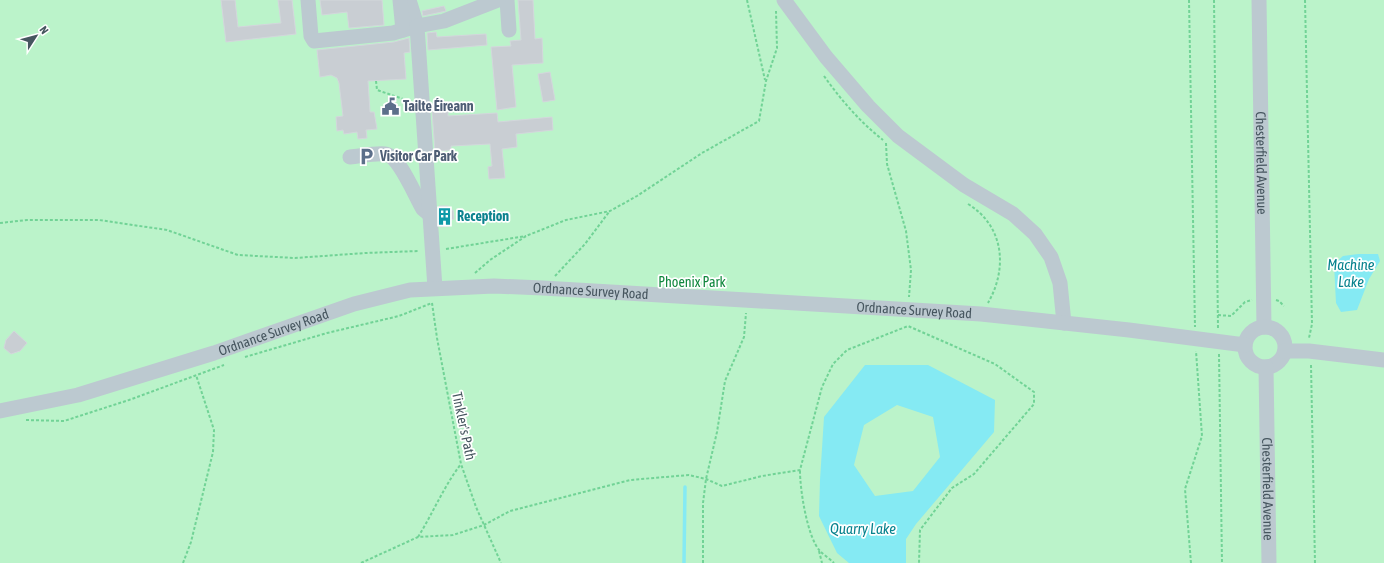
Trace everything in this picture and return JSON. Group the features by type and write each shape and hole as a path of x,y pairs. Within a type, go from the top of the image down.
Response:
{"street":[{"path":"308,0 311,36 314,41 393,33 444,21 498,0"},
{"path":"400,0 410,28"},
{"path":"409,0 410,28 421,106 435,288"},
{"path":"507,0 509,30"},
{"name":"Chesterfield Avenue","path":"1259,0 1264,327"},
{"path":"780,5 868,106 898,136 964,185 1012,214 1035,234 1051,257 1060,283 1064,323"},
{"path":"350,157 385,154 392,156 401,168 423,209 429,214"},
{"name":"Ordnance Survey Road","path":"0,411 85,393 214,353 354,304 410,290 435,288 494,286 543,288 981,314 1245,344"},
{"path":"1264,327 1270,327 1281,334 1284,339 1286,351 1284,356 1276,364 1266,367 1259,366 1249,359 1245,344 1253,331 1264,327"},
{"path":"1286,351 1384,360"},
{"name":"Chesterfield Avenue","path":"1266,367 1269,563"}],"path":[{"path":"747,0 766,81"},
{"path":"1189,0 1195,338 1202,436 1185,490 1191,563"},
{"path":"1214,0 1218,334"},
{"path":"1305,0 1312,324 1309,352 1312,367 1315,563"},
{"path":"474,274 490,260 526,236 566,220 610,211 637,196 702,153 759,121 766,81 777,48 780,5"},
{"path":"376,81 377,90 421,106"},
{"path":"886,143 887,164 906,231 911,270 909,310"},
{"path":"543,288 585,244 610,211"},
{"path":"0,223 27,220 99,220 167,230 238,254 295,258 365,253 432,251 526,236"},
{"path":"703,563 702,503 706,479 717,432 725,381 744,337 747,300"},
{"path":"1218,315 1231,316 1245,302 1253,300"},
{"path":"1275,300 1279,301 1284,306"},
{"name":"Tinkler's Path","path":"240,358 327,333 399,316 432,303 461,464 484,525 501,563"},
{"path":"822,563 819,550 810,533 800,488 800,470 822,387 833,364 847,350 908,326 995,364 1034,392 1034,404 974,474 952,488 920,530 919,563"},
{"path":"1219,349 1222,563"},
{"path":"19,419 64,421 129,400 226,364"},
{"path":"183,563 191,542 213,452 214,430 196,375"},
{"path":"418,537 435,510 451,477 461,464"},
{"path":"361,563 418,537 453,535 484,525 510,510 630,480 689,474 722,486 762,476 800,470"},
{"path":"819,550 834,563"}],"green space":[{"name":"Phoenix Park","path":"0,0 1384,0 1384,563 0,563"}],"water":[{"name":"Machine Lake","path":"1378,254 1380,261 1369,279 1357,310 1341,312 1336,303 1334,264 1343,256"},
{"name":"Quarry Lake","path":"865,365 928,365 995,400 994,432 916,524 906,539 906,563 849,563 837,553 819,516 824,417","holes":["897,405 933,417 940,457 913,491 875,496 854,465 864,425"]}],"building":[{"path":"221,0 235,0 238,27 281,23 278,0 292,0 296,34 226,42"},
{"path":"320,0 382,0 384,25 349,28 347,12 322,15"},
{"path":"518,0 533,0 535,39 542,38 543,63 512,65 516,107 497,110 491,47 511,46 510,41 521,40"},
{"path":"444,6 446,11 423,16 422,11"},
{"path":"436,32 437,37 486,34 487,45 428,50 427,33"},
{"path":"409,38 410,52 404,53 406,79 368,81 370,112 374,112 377,129 366,130 367,138 358,139 357,132 344,134 343,130 337,131 336,117 343,116 339,83 337,78 331,75 320,77 317,50 394,42"},
{"path":"550,72 555,100 543,102 538,74"},
{"path":"448,110 448,116 497,113 498,122 552,117 553,130 516,134 517,147 502,149 505,178 489,179 488,167 492,166 490,144 451,146 451,150 435,151 432,111"},
{"name":"Reception","path":"439,206 448,206 449,210 453,210 454,219 449,220 450,226 440,227"},
{"path":"14,331 27,343 20,351 11,354 4,348 6,340"}],"waterway":[{"path":"684,563 685,487"}],"place":[{"name":"Tailte Éireann","path":"390,106"},
{"name":"Visitor Car Park","path":"367,156"},
{"name":"Reception","path":"444,216"}]}
